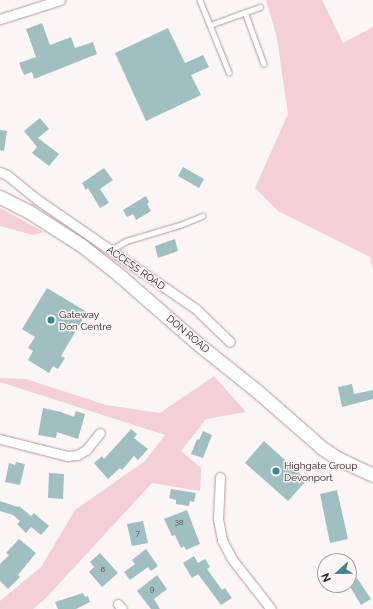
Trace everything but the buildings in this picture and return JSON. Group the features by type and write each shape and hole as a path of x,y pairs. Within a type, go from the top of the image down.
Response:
{"main road":[{"name":"DON ROAD","path":"0,197 28,211 82,245 322,448 339,459 373,475"}],"street":[{"path":"0,19 60,0"},
{"name":"ACCESS ROAD","path":"0,172 7,175 38,200 196,310 230,342"},
{"path":"28,211 38,200"},
{"path":"0,439 67,456 77,455 86,450 100,433"},
{"path":"220,477 218,519 222,540 232,559 270,609"}],"lane":[{"path":"200,0 229,72"},
{"path":"210,24 260,7"},
{"path":"245,12 264,64"},
{"path":"110,250 126,241 180,225 202,216"}],"shaded area":[{"path":"266,0 322,0 343,43 373,27 373,270 370,257 278,211 255,188 288,114 277,38"},
{"path":"0,208 44,232 33,235 0,226"},
{"path":"214,376 246,412 206,419 181,451 201,468 200,491 152,483 45,599 33,609 0,609 0,601 41,567 75,510 145,461 165,435 0,382 0,378 26,379 106,405 160,413"}],"place":[{"name":"Gateway Don Centre","path":"51,320"},
{"name":"Highgate Group Devonport","path":"276,471"}]}
